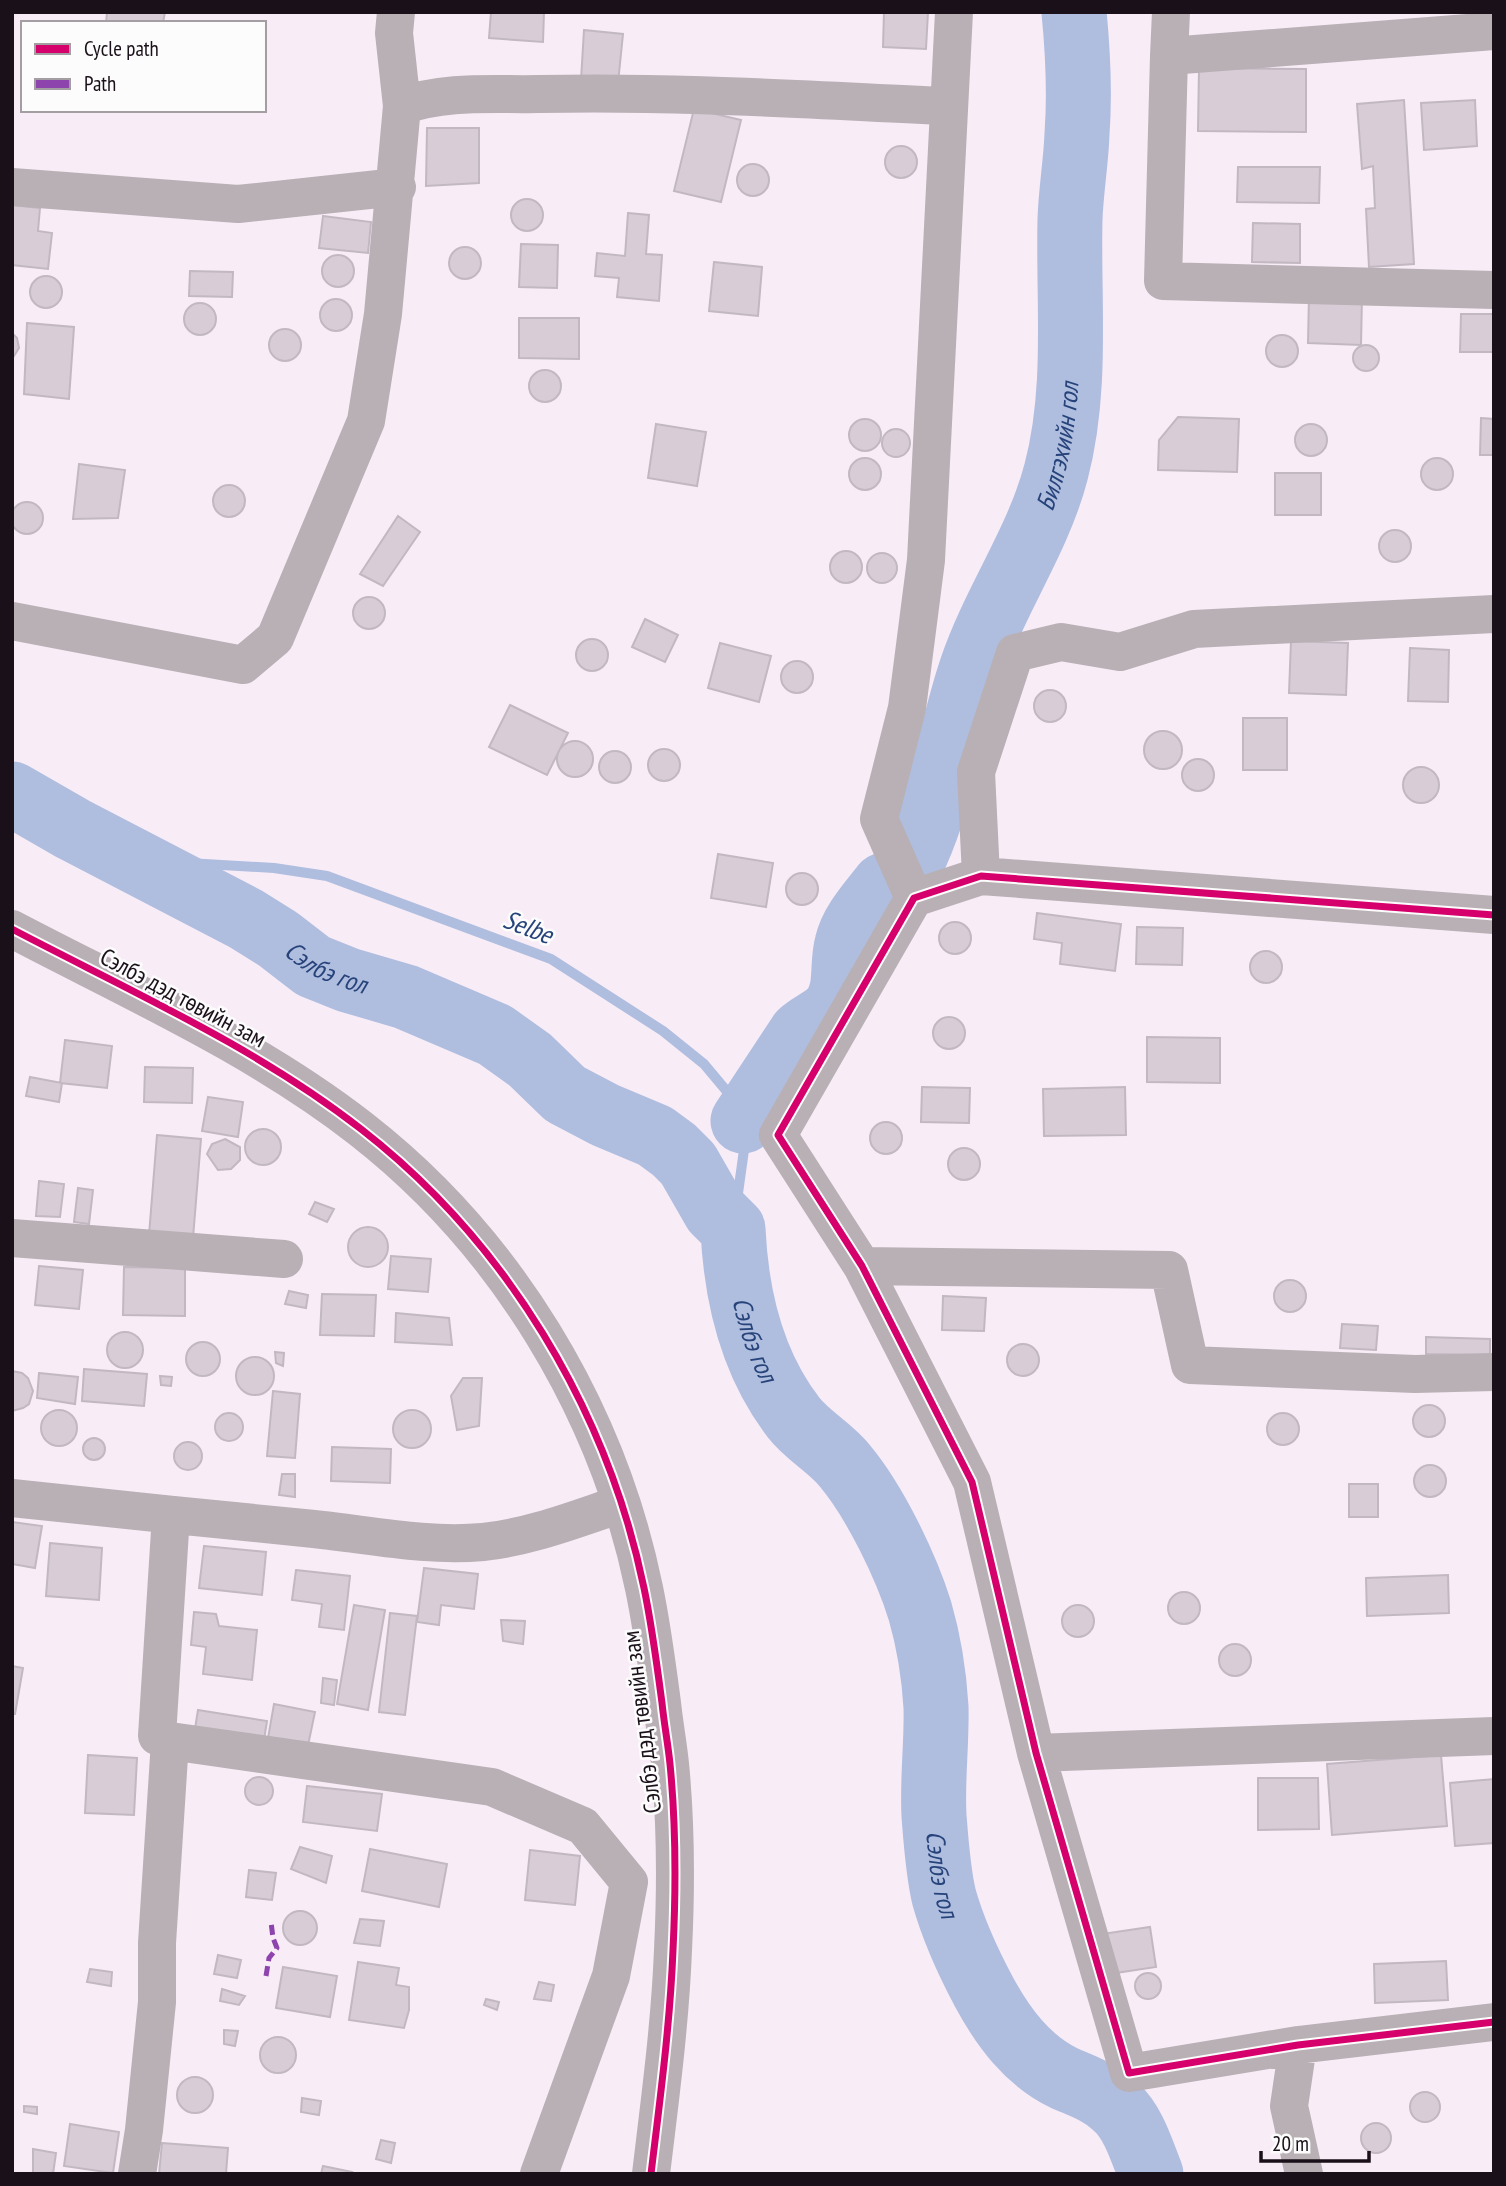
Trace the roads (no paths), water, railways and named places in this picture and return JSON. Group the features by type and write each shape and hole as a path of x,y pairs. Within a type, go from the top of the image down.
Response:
{"street":[{"path":"12,621 243,666 275,638 366,421 383,314 397,187 402,106 394,33 396,12"},
{"path":"914,898 879,819 907,708 926,560 947,106 954,12"},
{"path":"1171,12 1163,281 1494,290"},
{"path":"1168,56 1494,31"},
{"path":"402,106 436,96 573,93 757,97 947,106"},
{"path":"12,187 238,204 397,187"},
{"path":"981,876 976,772 1014,653 1061,642 1120,652 1194,629 1494,614"},
{"path":"1494,915 981,876 914,898 778,1135 862,1266 972,1482 1036,1753 1129,2073 1298,2045 1494,2022"},
{"name":"Сэлбэ дэд төвийн зам","path":"12,929 195,1025 294,1081 364,1131 438,1198 505,1278 547,1339 589,1419 621,1504 643,1585 671,1765 673,1951 668,2027 651,2174"},
{"path":"12,1238 284,1259"},
{"path":"862,1266 1169,1270 1190,1365 1415,1374 1494,1372"},
{"path":"12,1498 421,1543 458,1544 486,1542 544,1530 621,1504"},
{"path":"171,1515 156,1735 170,1741 492,1787 583,1826 629,1882 611,1976 539,2174"},
{"path":"1036,1753 1494,1736"},
{"path":"137,2174 157,2002 157,1943 170,1741"},
{"path":"1298,2045 1289,2106 1304,2174"}],"waterway":[{"name":"Билгэхийн гол","path":"916,854 940,785 972,667 992,618 1039,522 1063,441 1070,378 1070,219 1078,103 1074,12"},
{"name":"Сэлбэ гол","path":"12,794 73,829 246,919 313,966 348,980 406,997 495,1035 530,1060 565,1094 605,1115 655,1136 688,1164 715,1211 733,1229 743,1304 757,1352 767,1375 794,1418 839,1460 856,1481 888,1535 914,1593 928,1646 935,1695 934,1802 940,1877 956,1933 967,1957 999,2018 1027,2052 1051,2071 1104,2097 1128,2121 1151,2174"},
{"name":"Selbe","path":"137,860 274,868 327,876 551,959 663,1031 704,1064 735,1101 743,1121 744,1150 733,1229"},
{"name":"Билгэхийн гол","path":"743,1121 801,1033 835,1007 842,991 849,936 862,913 884,885"}]}
